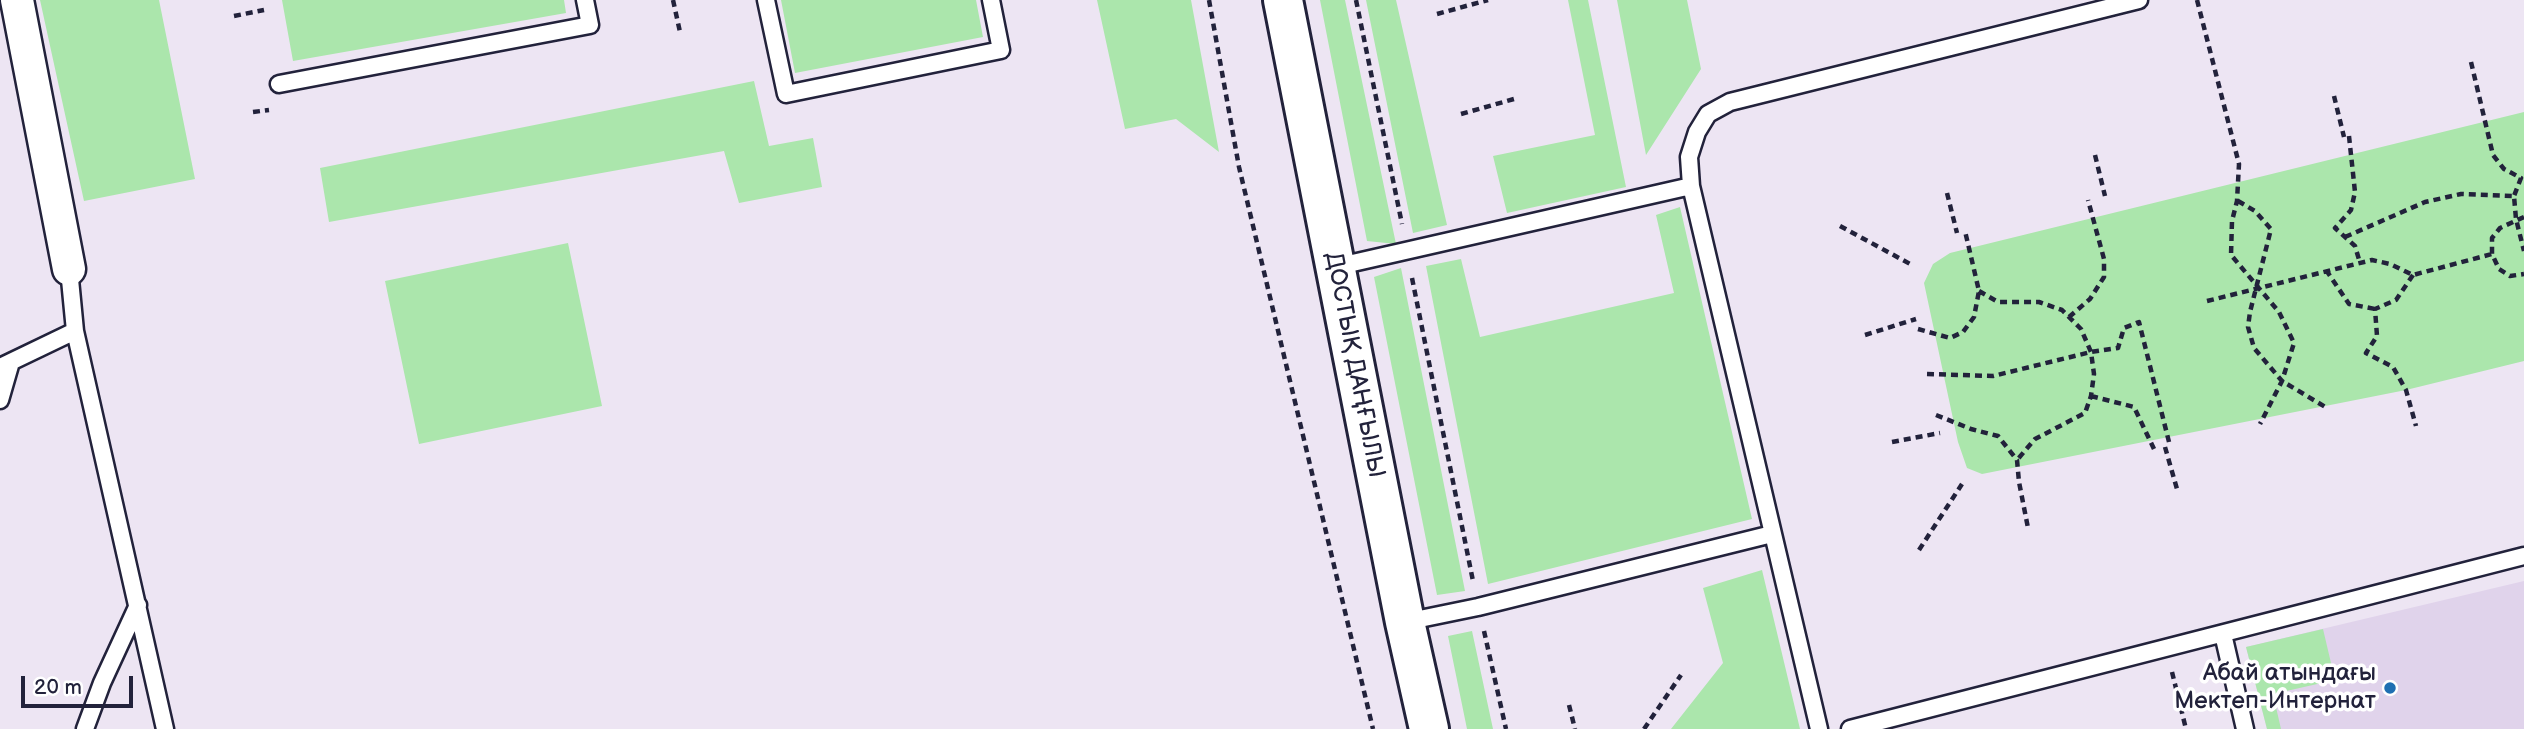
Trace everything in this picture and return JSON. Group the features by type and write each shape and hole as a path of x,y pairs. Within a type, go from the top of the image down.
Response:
{"main road":[{"name":"ДОСТЫҚ ДАҢҒЫЛЫ","path":"1283,0 1405,622 1429,729"}],"street":[{"path":"16,0 69,269"}],"lane":[{"path":"279,85 590,25 585,0"},
{"path":"766,0 786,94 1001,50 991,0"},
{"path":"1819,729 1691,186 1689,157 1697,132 1708,114 1730,102 2136,0"},
{"path":"1335,267 1691,186"},
{"path":"69,269 75,331 164,729"},
{"path":"0,400 6,364 75,331"},
{"path":"1405,622 1478,607 1772,534"},
{"path":"1850,729 2524,556"},
{"path":"85,729 102,683 138,605"},
{"path":"2223,634 2245,729"}],"path":[{"path":"673,0 680,32"},
{"path":"1209,0 1238,167 1373,729"},
{"path":"1356,0 1478,607 1506,729"},
{"path":"1437,13 1488,0"},
{"path":"2197,0 2239,164 2238,201 2232,221 2231,255 2279,312 2294,343 2282,381 2260,424"},
{"path":"234,16 264,10"},
{"path":"2471,62 2493,155 2504,169 2521,178 2514,196 2516,219 2524,251"},
{"path":"2334,96 2346,136 2355,192 2351,210 2335,228 2355,246 2360,262"},
{"path":"1461,114 1514,99"},
{"path":"2095,155 2105,196"},
{"path":"1947,193 1957,233"},
{"path":"2345,237 2425,202 2462,194 2514,196"},
{"path":"2069,317 2090,299 2104,278 2104,259 2088,200"},
{"path":"2238,201 2255,212 2271,229 2250,312 2248,327 2254,348 2282,381 2327,408"},
{"path":"2524,217 2500,228 2493,238 2493,254 2499,269 2510,276 2524,274"},
{"path":"1840,226 1912,265"},
{"path":"1918,328 1950,338 1963,332 1974,317 1979,290 1965,231"},
{"path":"2207,300 2372,260 2390,264 2413,275 2493,254"},
{"path":"2326,270 2350,304 2375,309 2396,300 2413,275"},
{"path":"1979,290 1998,302 2039,302 2062,310 2081,328 2091,352 2094,374 2085,413 2035,439 2017,460"},
{"path":"2375,309 2377,336 2366,353 2393,366 2406,390 2416,426"},
{"path":"1866,335 1916,319"},
{"path":"1927,374 1993,376 2118,348 2124,328 2139,322 2177,489"},
{"path":"2091,396 2134,407 2154,449"},
{"path":"1936,415 1998,436 2017,460 2028,528"},
{"path":"1892,442 1940,432"},
{"path":"1919,550 1962,484"},
{"path":"2166,649 2186,729"},
{"path":"1644,729 1681,675"},
{"path":"1569,705 1575,729"}],"shaded area":[{"name":"Абай атындағы Мектеп-Интернат","path":"2524,581 2524,729 2267,729 2246,647"}],"green space":[{"path":"40,0 159,0 195,179 84,201"},
{"path":"282,0 564,0 566,13 293,61"},
{"path":"781,0 976,0 983,37 795,73"},
{"path":"1097,0 1191,0 1219,152 1176,119 1125,129"},
{"path":"1320,0 1345,0 1396,244 1367,241"},
{"path":"1366,0 1396,0 1447,225 1413,233"},
{"path":"1568,0 1588,0 1626,187 1507,213 1493,156 1595,135"},
{"path":"1617,0 1687,0 1701,69 1646,155"},
{"path":"754,81 769,146 813,138 822,187 739,203 724,151 329,222 320,168"},
{"path":"2524,112 2524,361 2406,390 1982,474 1967,468 1958,442 1924,283 1933,264 1950,253"},
{"path":"1680,207 1752,519 1488,584 1426,266 1461,259 1480,337 1674,293 1656,215"},
{"path":"568,243 602,406 419,444 385,281"},
{"path":"1401,268 1465,591 1437,595 1374,277"},
{"path":"1762,570 1800,729 1671,729 1723,663 1703,588"},
{"path":"2323,629 2335,680 2273,694 2281,729 2267,729 2246,647"},
{"path":"1472,631 1493,729 1467,729 1448,636"}],"place":[{"name":"Абай атындағы Мектеп-Интернат","path":"2390,688"}]}
